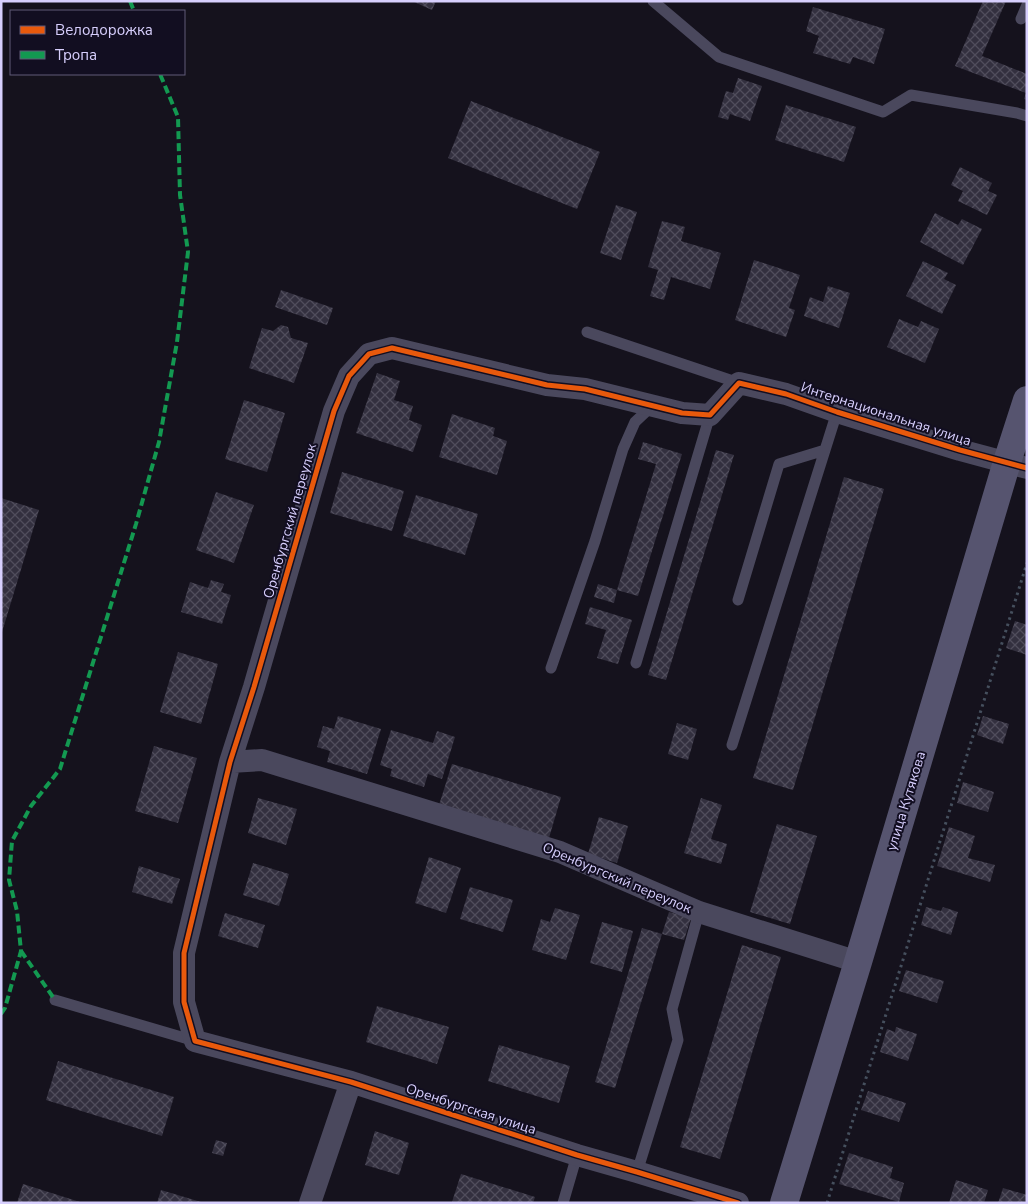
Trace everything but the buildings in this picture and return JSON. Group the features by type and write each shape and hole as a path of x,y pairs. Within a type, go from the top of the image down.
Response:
{"main road":[{"name":"улица Кутякова","path":"784,1203 858,962 1017,465 1027,400"}],"street":[{"name":"Оренбургский переулок","path":"195,1041 184,1002 184,953 230,762 254,687 334,411 349,376 369,354 392,348 547,385 585,389 682,413 710,415"},
{"name":"Интернациональная улица","path":"739,383 786,394 837,412 960,450 1017,465"},
{"path":"710,415 739,383"},
{"name":"Оренбургский переулок","path":"230,762 262,760 560,852 699,912 858,962"},
{"name":"Оренбургская улица","path":"195,1041 351,1082 577,1155 738,1203"},
{"path":"310,1203 351,1082"}],"lane":[{"path":"653,1 719,57 883,112 911,95 1027,116"},
{"path":"1021,19 1027,5"},
{"path":"587,332 739,383"},
{"path":"551,668 595,541 623,449 635,422 652,406"},
{"path":"732,745 837,412"},
{"path":"636,663 710,415"},
{"path":"738,600 779,464 825,450"},
{"path":"637,1172 678,1040 672,1009 699,912"},
{"path":"55,1000 195,1041"},
{"path":"563,1203 577,1155"}],"path":[{"path":"827,1203 1027,563"}],"marked path":[{"path":"130,1 134,10"},
{"path":"1,1014 5,1008 21,951 17,911 9,880 12,841 31,806 60,769 136,524 159,442 177,342 188,252 180,195 178,117 160,75"},
{"path":"21,951 55,1000"}],"cycle path":[{"path":"738,1203 577,1155 351,1082 195,1041 184,1002 184,953 230,762 254,687 334,411 349,376 369,354 392,348 547,385 585,389 682,413 710,415 739,383 786,394 837,412 960,450 1027,468"}]}
